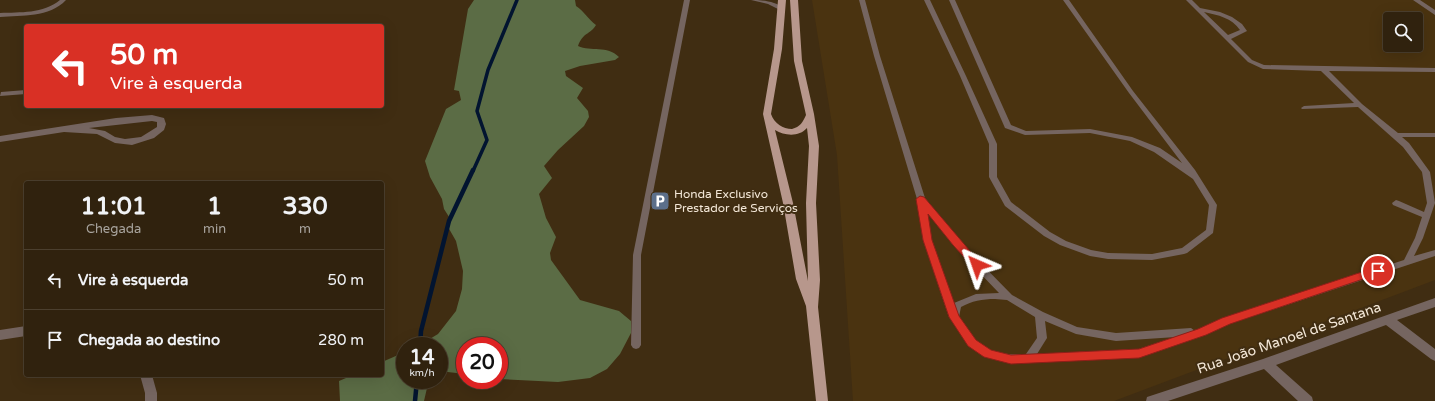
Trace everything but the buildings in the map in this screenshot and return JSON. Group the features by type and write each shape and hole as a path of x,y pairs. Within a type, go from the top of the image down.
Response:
{"main road":[{"path":"782,0 778,49 767,114 788,203 802,279 812,307"},
{"path":"794,0 798,61 810,114 814,146 811,203 814,280 812,307 822,401"},
{"path":"767,114 770,121 776,128 787,132 795,131 803,127 806,124 810,114"}],"street":[{"path":"0,139 116,121 152,118 161,120 162,124 161,128 151,136 125,143 112,139 103,133 62,130"},
{"name":"Rua João Manoel de Santana","path":"1152,401 1266,363 1435,302"},
{"path":"1388,320 1435,356"},
{"path":"0,335 24,330"},
{"path":"1266,363 1307,401"},
{"path":"147,377 151,393 151,401"}],"lane":[{"path":"0,15 43,11 53,8 63,0"},
{"path":"636,345 637,255 686,0"},
{"path":"754,0 782,9"},
{"path":"862,0 877,56 920,199 928,240 954,317 972,343 988,354 1011,359 1139,353 1202,332 1226,321 1435,252"},
{"path":"928,0 992,144 993,177 1008,204 1047,234 1076,249 1108,256 1152,257 1184,251 1210,231 1213,205 1196,177 1131,92 1066,0"},
{"path":"952,0 1008,126 1025,133 1090,131 1132,139 1157,150 1196,177"},
{"path":"1189,0 1250,61 1263,67 1435,70"},
{"path":"1416,0 1435,13"},
{"path":"1198,9 1214,11 1225,15 1234,20 1244,32 1227,38"},
{"path":"1323,69 1360,105 1396,135 1406,145 1426,172 1431,203 1408,261"},
{"path":"1,94 24,92"},
{"path":"1304,108 1360,105"},
{"path":"1396,135 1435,135"},
{"path":"920,199 956,243 1009,297 1040,315 1076,330 1116,337 1202,332"},
{"path":"1396,203 1426,216"},
{"path":"954,317 957,305 966,299 985,294 1009,297"},
{"path":"1029,358 1042,338 1040,315"}],"shaded area":[{"path":"812,0 1435,0 1435,280 1114,401 853,401 837,155"}],"green space":[{"path":"474,0 575,0 576,6 596,25 582,38 578,46 588,49 609,51 619,57 615,60 580,66 565,71 566,76 583,88 577,98 588,111 589,117 584,126 558,150 544,166 552,178 539,194 546,218 556,237 550,253 551,260 580,300 619,311 631,321 631,333 620,354 607,369 590,378 558,382 508,379 508,337 456,337 456,373 448,372 448,337 433,337 438,334 456,311 462,289 463,271 456,241 448,227 451,220 444,209 442,199 430,177 425,161 446,109 461,100 459,91 454,90 468,9"},
{"path":"396,356 396,389 427,389 424,401 340,401 339,381 348,377 384,377 384,361"}],"waterway":[{"path":"473,171 487,140 477,111 488,70 517,0"},
{"path":"421,337 449,221 473,170"},
{"path":"415,401 416,389"}],"place":[{"name":"Honda Exclusivo Prestador de Serviços","path":"660,201"}],"route":[{"path":"977,265 956,243 920,199 928,240 954,317 972,343 988,354 1011,359 1139,353 1202,332 1226,321 1378,271"}]}
